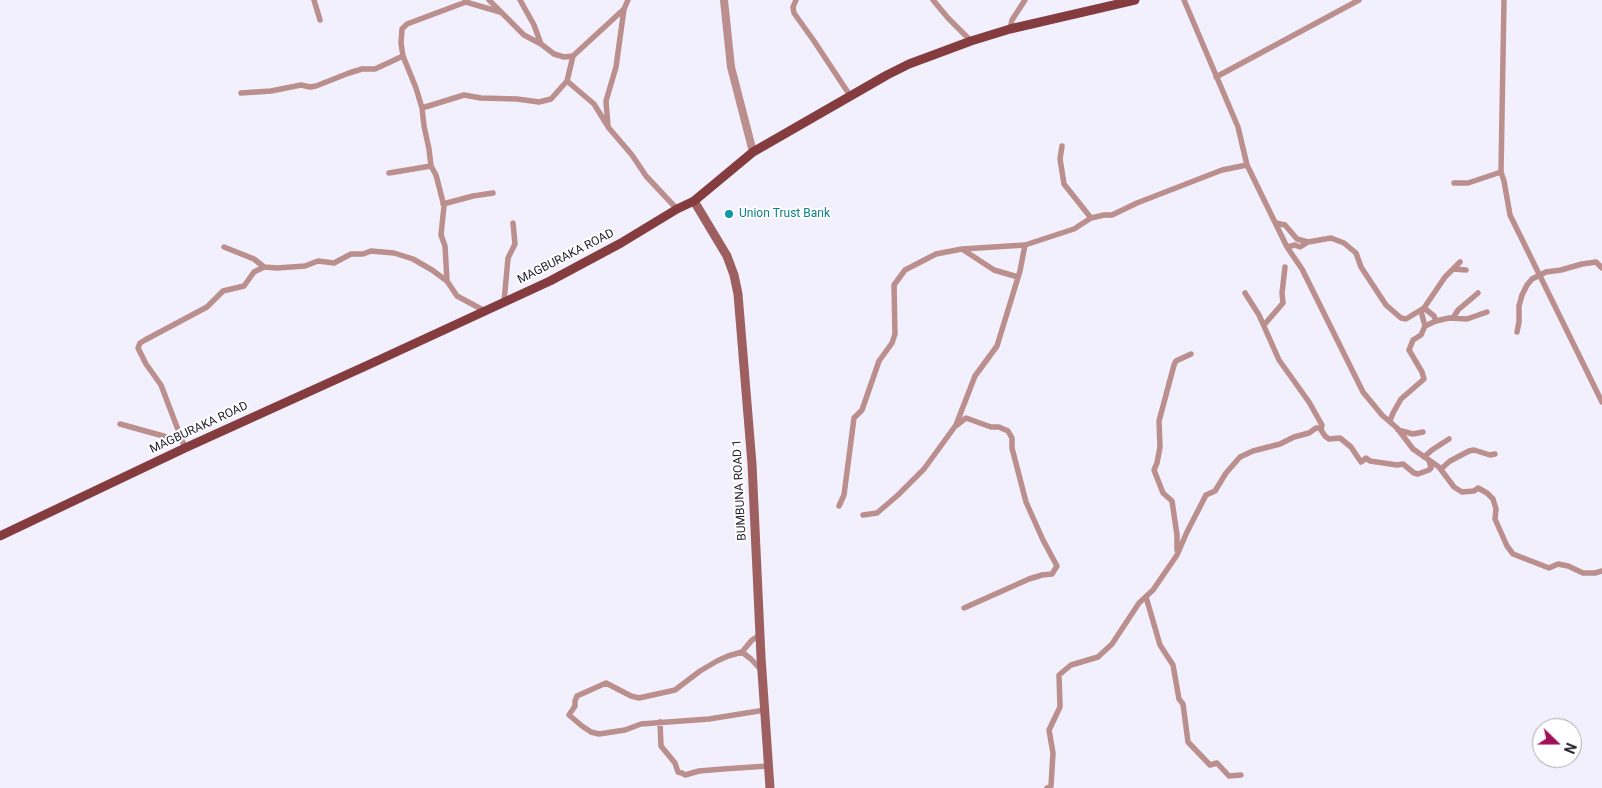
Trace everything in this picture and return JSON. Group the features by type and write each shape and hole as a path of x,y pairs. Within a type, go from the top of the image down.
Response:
{"main road":[{"name":"MAGBURAKA ROAD","path":"0,536 185,448 550,281 694,201 753,152 909,64 971,40 1135,0"},
{"name":"BUMBUNA ROAD 1","path":"694,201 727,256 738,294 752,464 770,788"}],"street":[{"path":"314,0 320,20"},
{"path":"489,0 524,35 559,55 564,57 573,56"},
{"path":"520,0 541,44"},
{"path":"608,127 606,101 616,67 624,9 628,0"},
{"path":"724,0 731,67 753,152"},
{"path":"796,0 793,7 794,13 851,97"},
{"path":"933,0 948,18 971,40"},
{"path":"1010,30 1012,20 1025,0"},
{"path":"1184,0 1238,127 1247,165 1287,247 1302,269 1363,392 1413,449 1441,469 1454,487 1462,492 1474,491 1478,488 1493,499 1496,509 1495,519 1507,546 1513,554 1549,568 1558,564 1568,566 1583,573 1602,571"},
{"path":"1216,77 1359,0"},
{"path":"1504,0 1501,172 1510,215 1602,402"},
{"path":"447,281 445,246 441,235 443,204 436,175 431,166 422,108 403,56 401,43 402,29 407,24 466,2 500,12"},
{"path":"422,108 464,95 539,102 551,99 567,81 573,56 624,9"},
{"path":"241,93 271,92 302,85 316,86 349,72 375,69 403,56"},
{"path":"567,81 594,104 608,127 632,155 646,176 677,209"},
{"path":"1062,146 1060,159 1064,184 1091,218"},
{"path":"839,506 844,495 854,418 862,410 879,361 892,343 895,334 894,285 904,270 936,254 962,249 1025,245 1074,229 1091,218 1104,214 1112,215 1145,199 1222,170 1247,165"},
{"path":"389,173 431,166"},
{"path":"1454,183 1468,183 1501,172"},
{"path":"443,204 493,193"},
{"path":"504,302 508,258 515,244 513,223"},
{"path":"1276,223 1285,225 1297,239 1308,242"},
{"path":"1287,247 1294,245 1300,247 1308,242 1331,238 1344,243 1356,253 1361,267 1386,305 1401,318 1406,319 1424,308"},
{"path":"863,515 878,513 898,495 924,469 956,425 975,376 996,346 1018,277 1025,245"},
{"path":"224,247 254,259 264,267"},
{"path":"962,249 994,270 1018,277"},
{"path":"185,448 161,385 146,364 138,348 140,343 206,307 224,292 244,286 254,272 264,267 305,266 318,261 334,263 351,254 385,251 413,259 447,281 457,296 485,311"},
{"path":"1390,421 1401,399 1424,379 1422,372 1408,350 1413,340 1421,335 1425,326 1421,311 1445,277 1460,262"},
{"path":"1517,332 1522,295 1532,279 1546,272 1596,262 1602,268"},
{"path":"1264,325 1283,303 1282,293 1285,267"},
{"path":"1454,269 1466,270"},
{"path":"1245,293 1259,315 1279,360 1309,402 1322,425 1321,428 1325,436 1329,439 1340,438 1350,447 1361,462 1366,458 1370,461 1397,465 1403,464 1418,474 1431,468 1427,459"},
{"path":"1453,318 1458,310 1470,302 1478,293"},
{"path":"1424,308 1434,316 1436,321"},
{"path":"1425,326 1436,321 1453,318 1467,319 1487,312"},
{"path":"1177,555 1177,534 1172,501 1163,493 1154,470 1160,447 1160,422 1174,365 1176,361 1191,354"},
{"path":"964,405 966,418"},
{"path":"956,425 966,418"},
{"path":"964,608 1029,579 1052,574 1057,566 1026,502 1012,448 1012,438 1008,431 999,426 991,427 966,418"},
{"path":"120,424 181,439"},
{"path":"1047,788 1051,786 1052,778 1050,730 1060,707 1059,675 1071,665 1098,657 1112,644 1140,603 1163,577 1177,555 1206,495 1215,491 1226,472 1240,457 1309,433 1316,428 1321,428"},
{"path":"1398,430 1413,434 1423,432"},
{"path":"1427,459 1432,450 1449,439"},
{"path":"1441,469 1450,461 1470,451 1474,450 1490,455 1495,454"},
{"path":"1146,597 1160,646 1173,665 1179,699 1183,704 1188,742 1210,765 1217,764 1229,776 1241,775"},
{"path":"760,635 752,640 746,650 728,656 700,671 675,690 639,698 606,683 577,696 576,706 569,715 591,732 599,734 625,730 641,724 709,719 765,710"},
{"path":"742,652 752,659 762,671"},
{"path":"660,722 661,746 675,762 678,772 690,774 723,768 768,766"}],"place":[{"name":"Union Trust Bank","path":"729,214"}]}
